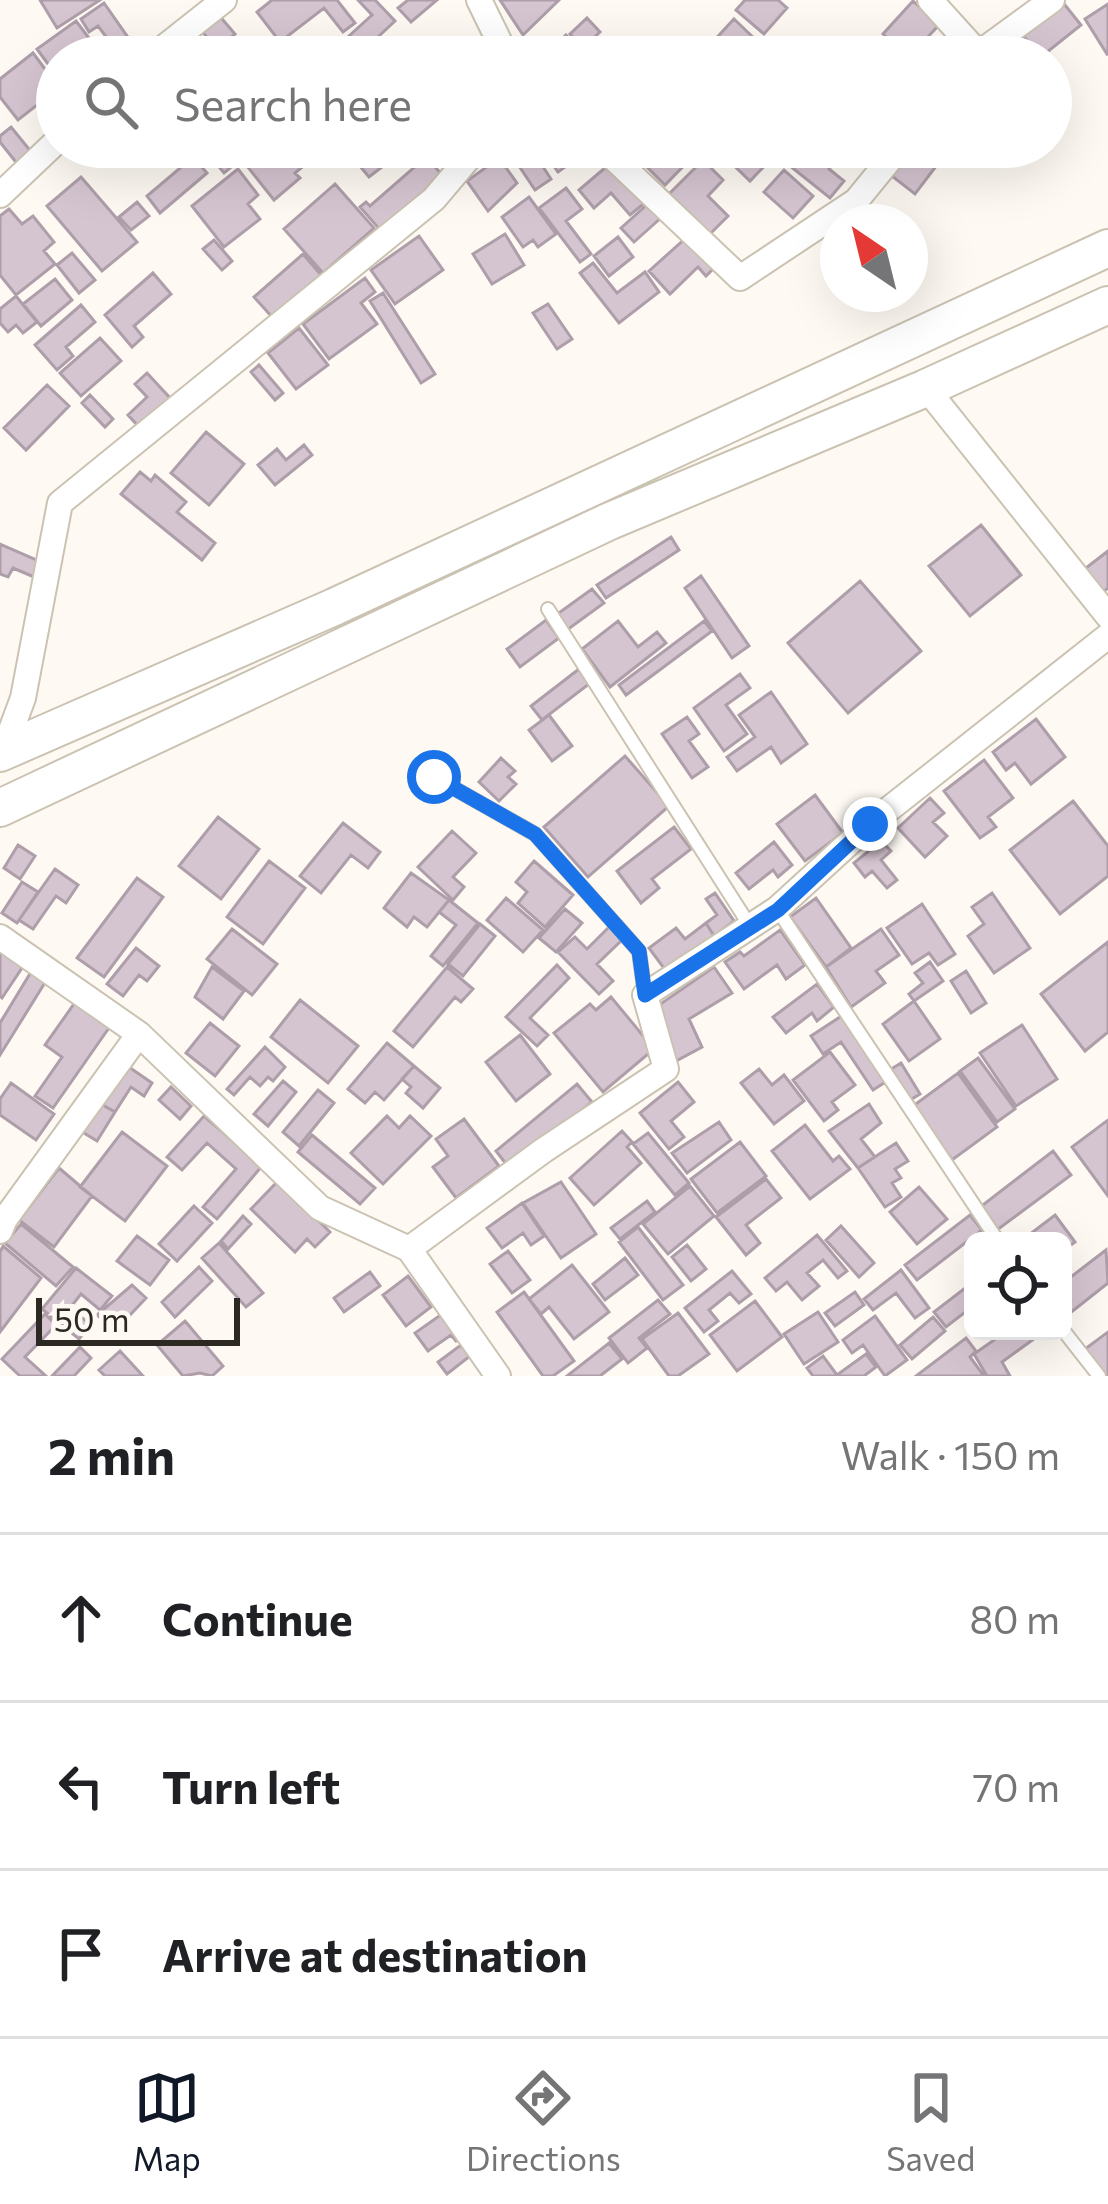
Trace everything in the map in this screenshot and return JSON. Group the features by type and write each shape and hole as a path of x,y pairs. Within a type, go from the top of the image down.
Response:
{"main road":[{"path":"1,753 334,607 1108,248"},
{"path":"0,808 610,521 926,388 1108,305"}],"street":[{"path":"179,36 224,0"},
{"path":"479,0 496,36"},
{"path":"931,0 960,36"},
{"path":"1002,36 1052,0"},
{"path":"0,195 36,161"},
{"path":"1,753 23,698 60,503 434,199 460,168"},
{"path":"624,168 740,278 856,201 883,168"},
{"path":"926,388 1108,616"},
{"path":"409,1249 544,1150 667,1069 645,995 778,910 870,824 1108,636"},
{"path":"0,937 139,1034 320,1208 409,1249 498,1376"},
{"path":"2,1222 139,1034"}],"lane":[{"path":"548,609 750,928"},
{"path":"434,777 535,834 639,951 645,995"},
{"path":"778,910 992,1232"},
{"path":"1071,1340 1099,1376"}],"building":[{"path":"40,0 100,0 57,28"},
{"path":"272,0 337,0 355,23 343,32 324,8 288,36 275,36 257,12"},
{"path":"358,0 375,0 395,21 379,36 349,36 372,15"},
{"path":"408,0 437,0 411,22 398,8"},
{"path":"500,0 559,0 523,35"},
{"path":"745,0 778,0 787,8 764,34 736,10"},
{"path":"1061,0 1081,25 1067,36 1023,36 1019,31"},
{"path":"913,1 939,25 929,36 883,34"},
{"path":"104,3 127,36 106,36 98,26 89,32 81,19"},
{"path":"1108,4 1108,53 1107,54 1085,19"},
{"path":"217,13 235,34 206,36 199,28"},
{"path":"587,18 600,32 596,36 570,34"},
{"path":"734,19 752,36 718,36"},
{"path":"76,21 87,36 55,36"},
{"path":"33,53 36,106 18,120 0,97 0,79"},
{"path":"11,127 33,154 19,166 0,142"},
{"path":"180,168 203,168 207,173 160,213 147,196"},
{"path":"249,168 301,168 295,173 300,178 274,200"},
{"path":"413,168 436,168 444,177 382,232 360,207 366,202 370,206"},
{"path":"485,168 506,168 517,183 488,211 467,181"},
{"path":"520,168 544,168 551,179 535,190"},
{"path":"605,168 619,168 647,201 630,215 611,193 594,208 579,190"},
{"path":"648,168 682,168 665,185"},
{"path":"695,168 711,168 723,180 708,196 728,216 710,234 669,194"},
{"path":"737,168 762,168 750,181"},
{"path":"792,168 830,168 844,181 830,198"},
{"path":"892,168 935,168 915,194 888,173"},
{"path":"238,169 258,195 248,204 260,219 224,247 192,206"},
{"path":"784,170 813,196 793,218 764,192"},
{"path":"81,177 137,242 102,271 47,206"},
{"path":"335,184 374,228 323,273 284,229"},
{"path":"566,188 582,209 566,221 591,254 580,262 539,208"},
{"path":"529,197 556,234 538,247 533,240 523,247 502,217"},
{"path":"137,202 149,216 131,230 119,217"},
{"path":"650,202 663,216 634,242 621,228"},
{"path":"9,209 22,224 33,216 54,242 44,251 55,264 16,295 0,275 0,216"},
{"path":"505,234 524,265 492,284 473,254"},
{"path":"419,236 443,270 395,304 371,270"},
{"path":"688,236 716,266 706,276 698,267 670,294 649,271"},
{"path":"618,237 633,257 609,276 594,256"},
{"path":"214,240 232,261 222,270 203,249"},
{"path":"72,253 95,280 79,293 57,265"},
{"path":"303,254 321,275 272,317 254,297"},
{"path":"593,263 617,293 645,272 659,292 619,323 580,273"},
{"path":"153,273 171,294 134,326 143,337 132,347 105,315"},
{"path":"365,278 375,292 361,303 377,324 329,359 303,324"},
{"path":"55,279 72,300 41,326 23,304"},
{"path":"383,293 435,374 421,383 370,301"},
{"path":"16,296 37,322 23,333 16,325 8,332 0,323 0,309"},
{"path":"548,304 572,339 557,349 533,313"},
{"path":"81,305 95,322 66,347 73,356 57,370 35,345"},
{"path":"299,328 328,365 296,389 268,353"},
{"path":"100,338 121,361 81,396 60,373"},
{"path":"259,365 283,393 275,400 251,372"},
{"path":"147,373 171,399 140,428 128,415 147,397 135,384"},
{"path":"47,385 69,406 26,450 4,428"},
{"path":"90,395 113,419 105,427 82,403"},
{"path":"206,432 244,464 209,505 171,473"},
{"path":"304,445 312,455 275,485 258,465 277,449 286,460"},
{"path":"140,472 151,481 155,475 186,502 177,512 215,543 202,560 121,494"},
{"path":"981,525 1021,575 970,616 929,566"},
{"path":"671,537 679,550 606,598 597,585"},
{"path":"0,544 41,562 34,577 13,568 8,577 0,574"},
{"path":"1108,551 1108,588 1099,595 1082,571"},
{"path":"701,576 749,646 732,658 685,588"},
{"path":"860,581 921,651 848,713 788,643"},
{"path":"592,589 604,603 567,630 556,615"},
{"path":"546,620 559,638 520,667 507,649"},
{"path":"618,621 638,647 657,632 666,643 610,687 582,649"},
{"path":"704,621 712,631 626,695 619,685"},
{"path":"579,669 589,684 542,720 531,706"},
{"path":"740,674 750,688 726,705 747,734 724,751 694,708"},
{"path":"771,692 807,744 781,763 771,747 737,771 727,757 755,737 739,715"},
{"path":"549,715 572,746 552,761 529,730"},
{"path":"687,717 699,734 689,741 708,767 692,778 662,734"},
{"path":"1036,719 1065,757 1031,784 1015,763 1006,770 993,752"},
{"path":"625,756 669,806 588,877 544,827"},
{"path":"501,758 515,771 508,777 516,784 499,801 479,782"},
{"path":"984,760 1013,798 988,817 996,827 980,838 944,791"},
{"path":"815,795 843,833 805,861 777,824"},
{"path":"930,798 944,813 933,822 947,836 925,857 898,828"},
{"path":"1073,801 1108,846 1108,876 1060,914 1010,850"},
{"path":"218,817 259,849 221,899 179,866"},
{"path":"343,823 380,852 368,868 351,855 321,893 300,876"},
{"path":"674,827 691,849 652,879 659,888 641,903 617,871"},
{"path":"452,831 476,853 453,877 464,887 453,900 418,867"},
{"path":"881,841 891,851 881,860 897,880 887,888 872,871 865,877 854,863"},
{"path":"774,842 792,865 778,877 773,870 749,889 736,873"},
{"path":"18,845 35,856 20,879 4,868"},
{"path":"269,861 305,888 263,944 227,917"},
{"path":"534,861 573,895 545,927 518,903 527,892 516,882"},
{"path":"55,869 78,885 66,903 56,896 33,929 19,920"},
{"path":"411,873 449,900 427,927 414,917 407,927 384,908"},
{"path":"137,878 163,897 104,977 77,958"},
{"path":"22,882 38,892 17,923 2,913"},
{"path":"715,893 734,921 714,936 706,923 717,915 706,899"},
{"path":"992,893 1030,948 994,973 968,936 984,924 972,907"},
{"path":"506,898 543,930 523,952 487,920"},
{"path":"816,898 851,948 826,967 790,917"},
{"path":"449,900 478,923 443,966 431,956 456,925 439,912"},
{"path":"922,904 955,954 938,965 929,953 912,964 887,928"},
{"path":"565,909 582,923 556,952 539,938"},
{"path":"706,923 714,936 666,971 649,948 676,928 685,939"},
{"path":"480,924 495,936 463,976 448,964"},
{"path":"609,927 622,940 597,964 613,981 599,994 558,952 575,937 587,949"},
{"path":"232,929 277,964 252,995 207,959"},
{"path":"881,929 899,955 876,971 885,983 851,1007 826,967"},
{"path":"780,930 805,965 786,979 777,965 744,989 725,962 740,952 744,956"},
{"path":"1108,942 1108,1032 1085,1051 1041,994"},
{"path":"136,948 159,966 147,981 139,975 123,996 107,984"},
{"path":"0,949 24,965 2,998 0,996"},
{"path":"930,962 943,981 914,1001 909,994 923,983 915,973"},
{"path":"557,965 569,978 530,1018 548,1035 537,1046 506,1017"},
{"path":"212,967 244,991 223,1019 195,997"},
{"path":"447,967 473,989 461,1002 455,997 413,1047 394,1031"},
{"path":"714,967 732,993 689,1019 702,1047 676,1061 659,1005"},
{"path":"966,971 986,1003 971,1013 951,981"},
{"path":"31,972 46,981 0,1055 0,1023"},
{"path":"817,984 834,1007 817,1021 812,1013 786,1033 773,1017"},
{"path":"611,997 654,1049 603,1092 554,1033 590,1004 596,1010"},
{"path":"300,1000 358,1046 328,1083 271,1037"},
{"path":"76,1001 111,1025 53,1108 35,1096 62,1057 45,1045"},
{"path":"914,1001 940,1039 909,1061 883,1024"},
{"path":"843,1015 887,1081 873,1090 841,1042 823,1054 811,1036"},
{"path":"210,1023 239,1046 215,1076 186,1053"},
{"path":"1022,1025 1057,1079 1016,1106 980,1053"},
{"path":"520,1035 550,1074 516,1101 486,1062"},
{"path":"387,1043 414,1066 384,1100 375,1092 365,1103 348,1089"},
{"path":"265,1047 285,1067 273,1081 268,1077 260,1086 250,1077 234,1095 227,1089"},
{"path":"830,1052 855,1085 832,1102 838,1110 824,1121 793,1080"},
{"path":"978,1058 1015,1109 997,1122 960,1071"},
{"path":"123,1063 152,1083 144,1096 131,1087 115,1112 96,1101"},
{"path":"901,1063 920,1094 907,1102 888,1071"},
{"path":"414,1066 440,1088 423,1108 406,1093 411,1087 402,1079"},
{"path":"759,1069 772,1085 784,1075 804,1101 774,1124 741,1083"},
{"path":"958,1073 997,1127 952,1160 913,1106"},
{"path":"283,1081 296,1092 268,1126 254,1114"},
{"path":"678,1082 694,1102 671,1121 684,1137 669,1149 640,1113"},
{"path":"11,1083 54,1114 36,1140 0,1115 0,1099"},
{"path":"577,1084 592,1102 510,1169 496,1151"},
{"path":"171,1087 191,1106 180,1119 159,1100"},
{"path":"318,1090 334,1103 299,1146 283,1132"},
{"path":"96,1101 115,1112 97,1141 79,1130"},
{"path":"869,1104 881,1123 861,1139 875,1157 858,1168 829,1131"},
{"path":"204,1116 262,1166 217,1219 203,1207 236,1169 207,1143 182,1170 167,1157"},
{"path":"387,1116 399,1128 410,1116 431,1136 383,1184 351,1153"},
{"path":"464,1119 499,1166 456,1198 433,1167 448,1156 436,1139"},
{"path":"1108,1120 1108,1196 1072,1147"},
{"path":"719,1122 731,1140 687,1173 672,1153"},
{"path":"805,1125 833,1161 839,1156 850,1169 810,1199 772,1151"},
{"path":"622,1131 632,1142 627,1147 641,1163 594,1205 570,1178"},
{"path":"122,1132 167,1166 125,1221 80,1187"},
{"path":"648,1133 689,1183 675,1195 633,1144"},
{"path":"312,1135 375,1188 360,1204 298,1152"},
{"path":"740,1142 766,1176 717,1213 691,1179"},
{"path":"896,1143 908,1161 895,1169 901,1178 892,1183 901,1197 885,1207 858,1168"},
{"path":"1053,1151 1071,1175 997,1230 979,1208"},
{"path":"59,1168 92,1196 54,1247 19,1220"},
{"path":"766,1179 781,1198 746,1225 760,1243 746,1255 716,1217"},
{"path":"278,1181 330,1232 315,1247 307,1239 295,1252 251,1209"},
{"path":"561,1182 596,1234 561,1258 523,1203"},
{"path":"690,1186 714,1216 668,1254 643,1224"},
{"path":"919,1187 947,1219 917,1244 890,1212"},
{"path":"647,1201 655,1212 620,1239 611,1228"},
{"path":"522,1203 544,1236 531,1245 523,1233 502,1248 487,1228"},
{"path":"194,1206 212,1223 177,1261 159,1244"},
{"path":"970,1215 982,1230 964,1232 964,1244 917,1280 905,1265"},
{"path":"1055,1215 1068,1232 1033,1232"},
{"path":"243,1216 251,1224 228,1249 221,1241"},
{"path":"21,1224 73,1267 56,1286 5,1243"},
{"path":"841,1226 874,1263 859,1277 826,1240"},
{"path":"638,1227 683,1285 663,1300 619,1242"},
{"path":"817,1235 847,1271 838,1278 823,1260 807,1273 819,1286 802,1300 787,1282 776,1291 765,1278"},
{"path":"137,1236 169,1260 150,1285 117,1261"},
{"path":"219,1243 263,1293 246,1307 202,1258"},
{"path":"687,1245 706,1269 691,1281 672,1257"},
{"path":"3,1246 41,1278 0,1332 0,1252"},
{"path":"1106,1250 1108,1283 1072,1311 1072,1276"},
{"path":"508,1251 530,1280 512,1293 490,1264"},
{"path":"625,1258 638,1275 605,1300 593,1284"},
{"path":"572,1265 609,1312 574,1339 549,1307 541,1314 529,1299"},
{"path":"199,1267 212,1281 175,1317 162,1302"},
{"path":"76,1268 112,1296 100,1310 81,1294 70,1308 91,1325 79,1339 42,1309"},
{"path":"901,1270 929,1308 915,1318 896,1293 873,1310 864,1299"},
{"path":"732,1271 751,1294 739,1303 730,1293 709,1310 718,1321 704,1332 685,1308"},
{"path":"370,1272 380,1286 344,1312 334,1298"},
{"path":"408,1276 431,1307 406,1326 383,1295"},
{"path":"132,1285 146,1298 115,1331 97,1315"},
{"path":"964,1289 964,1313 946,1327 934,1312"},
{"path":"524,1292 574,1361 553,1376 543,1376 497,1312"},
{"path":"855,1292 864,1305 835,1326 825,1313"},
{"path":"658,1300 670,1314 639,1338 647,1348 628,1363 609,1338"},
{"path":"755,1301 782,1337 737,1371 710,1335"},
{"path":"449,1309 466,1334 456,1341 451,1335 428,1351 415,1333"},
{"path":"818,1312 838,1342 804,1364 784,1334"},
{"path":"678,1313 709,1354 678,1376 669,1376 642,1339"},
{"path":"45,1314 56,1325 25,1357 46,1376 20,1376 2,1359"},
{"path":"875,1316 907,1360 885,1376 863,1345 852,1353 843,1340"},
{"path":"933,1317 945,1331 912,1359 900,1345"},
{"path":"185,1321 223,1366 212,1376 183,1376 157,1345"},
{"path":"1108,1332 1108,1376 1105,1376 1085,1349"},
{"path":"964,1340 976,1351 970,1357 984,1376 916,1376"},
{"path":"994,1340 1032,1340 1002,1362 1010,1376 987,1376 974,1354"},
{"path":"609,1343 622,1359 600,1376 567,1376"},
{"path":"461,1345 470,1356 447,1374 438,1362"},
{"path":"80,1347 91,1358 74,1376 52,1376"},
{"path":"120,1351 143,1376 105,1376 99,1370"},
{"path":"866,1354 876,1367 864,1376 813,1376 807,1368 823,1356 837,1375"}],"route":[{"path":"434,777 535,834 639,951 645,995 778,910 870,824"}]}
